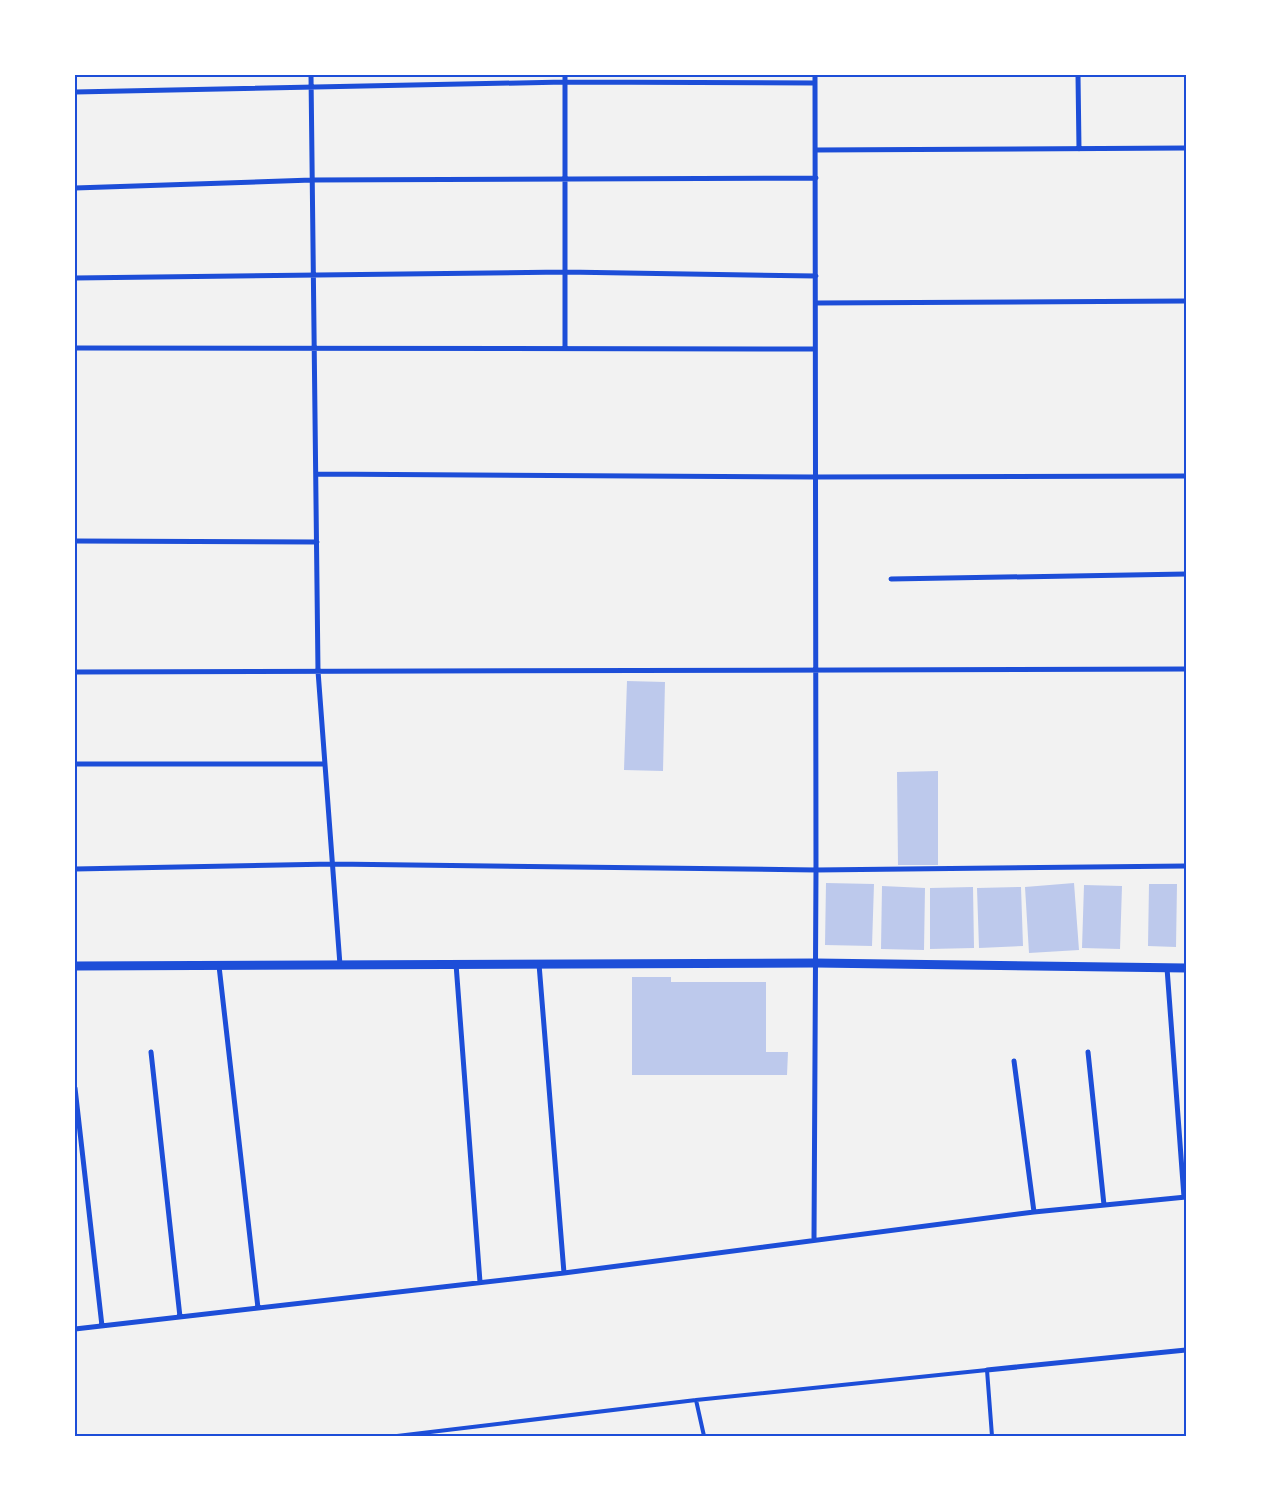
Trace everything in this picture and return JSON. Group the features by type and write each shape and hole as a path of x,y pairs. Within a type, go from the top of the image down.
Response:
{"street":[{"path":"311,75 318,671 340,965"},
{"path":"565,75 565,348"},
{"path":"814,1240 816,963 815,75"},
{"path":"1078,75 1078,148"},
{"path":"75,92 565,82 815,83"},
{"path":"816,150 1186,148"},
{"path":"75,188 312,180 816,178"},
{"path":"75,278 565,272 816,276"},
{"path":"816,303 1186,301"},
{"path":"75,348 816,349"},
{"path":"316,474 815,477 1186,476"},
{"path":"75,541 317,542"},
{"path":"891,579 1186,574"},
{"path":"75,672 1186,669"},
{"path":"75,764 325,764"},
{"path":"75,869 332,864 816,870 1186,866"},
{"path":"75,966 816,963 1186,968"},
{"path":"456,964 480,1282"},
{"path":"539,964 564,1273"},
{"path":"219,966 258,1308"},
{"path":"75,1329 564,1273 1034,1212 1185,1197 1167,968"},
{"path":"151,1052 180,1317"},
{"path":"1088,1052 1104,1205"},
{"path":"1014,1061 1034,1212"},
{"path":"75,1088 102,1326"},
{"path":"987,1370 1186,1350"}],"lane":[{"path":"397,1436 696,1400 987,1370 992,1436"},
{"path":"696,1400 704,1436"}],"building":[{"path":"627,681 665,682 663,771 624,770"},
{"path":"938,771 938,865 898,865 897,772"},
{"path":"826,883 874,884 872,946 825,945"},
{"path":"1074,883 1079,950 1029,953 1025,887"},
{"path":"1149,884 1177,884 1176,947 1148,946"},
{"path":"1084,885 1122,886 1120,949 1082,948"},
{"path":"882,886 925,888 924,950 881,949"},
{"path":"973,887 974,948 930,949 930,888"},
{"path":"1021,887 1023,946 979,948 977,888"},
{"path":"632,977 671,977 671,982 766,982 766,1052 788,1052 787,1075 632,1075"}]}
